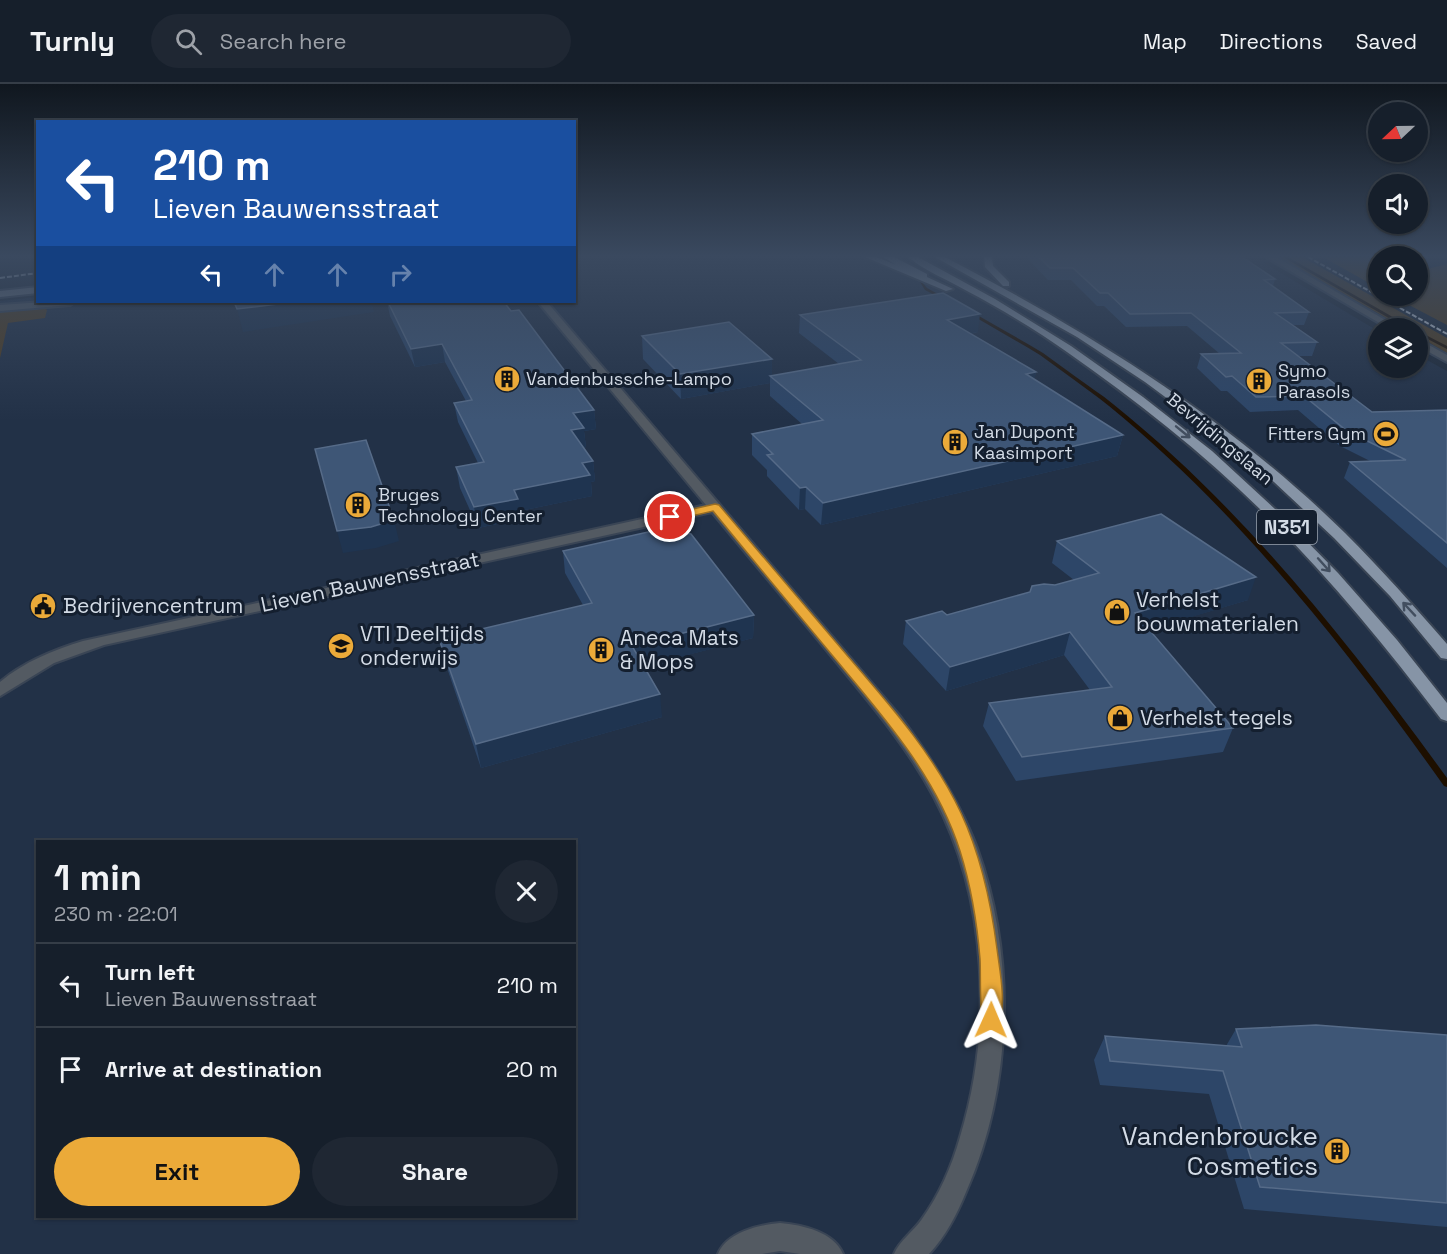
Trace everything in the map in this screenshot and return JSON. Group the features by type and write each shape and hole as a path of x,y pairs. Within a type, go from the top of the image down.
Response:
{"highway":[{"path":"990,312 1030,334 1098,378 1137,395"},
{"name":"Bevrijdingslaan","path":"1009,312 1086,359 1137,395 1220,462 1311,551 1371,618 1447,715"},
{"name":"Bevrijdingslaan","path":"1039,312 1118,359 1194,413 1279,480 1361,557 1447,654"},
{"path":"1050,312 1058,322"}],"street":[{"path":"551,312 893,719 924,761 952,812 968,850 985,920 992,1001 986,1076 973,1144 949,1200 918,1248 908,1254"},
{"path":"1428,348 1447,359"},
{"name":"Lieven Bauwensstraat","path":"0,691 30,669 51,658 102,641 715,507"},
{"path":"732,1254 746,1244 769,1236 795,1237 818,1246 829,1254"}],"shaded area":[{"path":"0,312 1345,312 1368,325 1368,378 1428,378 1428,361 1447,371 1447,1254 0,1254"},
{"path":"0,312 47,312 45,318 8,323 0,358"},
{"path":"1375,312 1400,312 1411,318 1386,318"},
{"path":"1422,312 1447,312 1447,325"},
{"path":"1428,327 1447,338 1447,353 1428,342"}],"building":[{"path":"393,312 520,312 594,410 573,413 584,428 571,430 593,461 582,463 590,475 514,490 518,499 474,507 456,467 484,462 454,403 472,400 442,344 411,349"},
{"name":"Jan Dupont Kaasimport","path":"822,312 976,312 980,314 947,320 1036,372 1026,374 1123,435 823,503 806,487 800,488 767,455 773,454 752,434 823,420 770,376 861,360 800,315"},
{"path":"1127,312 1308,312 1275,313 1317,342 1281,343 1372,412 1447,410 1447,543 1350,462 1406,460 1347,431 1304,396 1256,397 1232,376 1226,377 1201,354 1241,353 1191,313 1130,314"},
{"path":"729,322 772,359 680,374 642,336"},
{"name":"Bruges Technology Center","path":"366,440 394,520 371,527 337,531 315,449"},
{"path":"1161,514 1256,577 1135,613 1233,728 1022,757 989,703 1112,687 1070,632 950,667 906,621 942,611 947,615 1030,592 1032,586 1055,585 1099,573 1057,541"},
{"name":"Aneca Mats & Mops","path":"666,528 691,534 754,615 632,646 660,694 476,744 439,639 592,603 563,551"},
{"name":"Vandenbroucke Cosmetics","path":"1316,1025 1447,1035 1447,1203 1260,1187 1223,1071 1110,1061 1105,1036 1242,1047 1236,1029"}],"waterway":[{"path":"1381,312 1392,318"},
{"path":"971,313 1042,355 1110,404 1175,460 1236,520 1348,650 1447,784"},
{"path":"1428,338 1447,348"}],"railway":[{"path":"1407,312 1447,334"}],"place":[{"name":"Vandenbussche-Lampo","path":"507,379"},
{"name":"Symo Parasols","path":"1259,381"},
{"name":"Fitters Gym","path":"1386,434"},
{"name":"Jan Dupont Kaasimport","path":"955,442"},
{"name":"Bruges Technology Center","path":"358,505"},
{"name":"Bedrijvencentrum","path":"43,606"},
{"name":"Verhelst bouwmaterialen","path":"1117,612"},
{"name":"VTI Deeltijds onderwijs","path":"341,646"},
{"name":"Aneca Mats & Mops","path":"601,650"},
{"name":"Verhelst tegels","path":"1120,718"},
{"name":"Vandenbroucke Cosmetics","path":"1337,1151"}],"route":[{"path":"670,517 715,507 893,719 924,761 952,812 968,850 985,920 992,1001 991,1020"}]}
